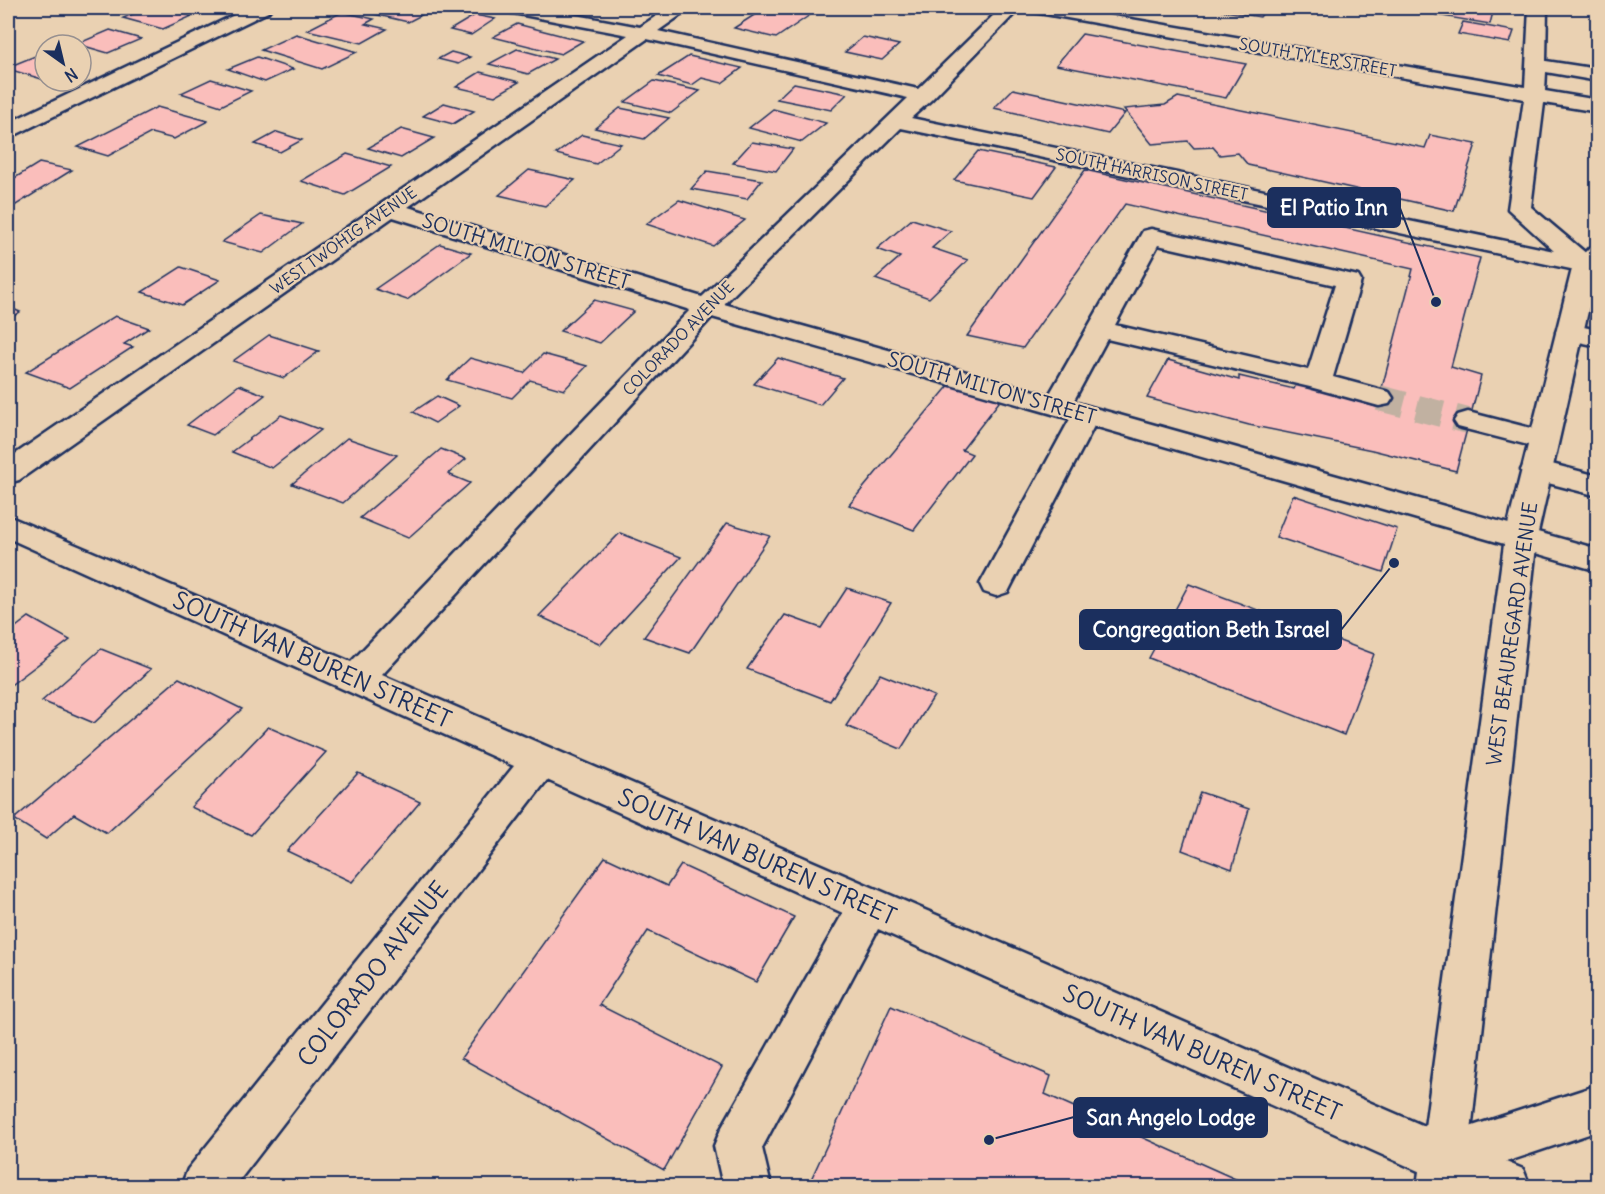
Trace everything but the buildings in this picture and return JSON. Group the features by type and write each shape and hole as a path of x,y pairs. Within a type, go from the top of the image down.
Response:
{"street":[{"path":"8,131 262,8"},
{"path":"513,8 640,32 924,96"},
{"name":"WEST TWOHIG AVENUE","path":"8,473 640,32 679,8"},
{"name":"COLORADO AVENUE","path":"356,680 707,306 924,96 1011,8"},
{"name":"SOUTH TYLER STREET","path":"1039,8 1598,106"},
{"path":"1538,8 1535,95 1520,210 1591,259"},
{"path":"1536,65 1598,75"},
{"path":"8,111 32,119"},
{"name":"SOUTH HARRISON STREET","path":"896,121 1591,259"},
{"name":"SOUTH MILTON STREET","path":"388,208 707,306 1598,560"},
{"path":"1057,405 1150,236 1349,281 1318,381"},
{"name":"WEST BEAUREGARD AVENUE","path":"1442,1173 1521,537 1540,455 1583,335 1591,259"},
{"path":"1099,329 1318,381 1379,398"},
{"path":"996,584 1086,415"},
{"path":"1468,420 1598,486"},
{"name":"SOUTH VAN BUREN STREET","path":"8,526 868,906 1442,1173 1506,1186"},
{"name":"COLORADO AVENUE","path":"205,1186 540,761"},
{"path":"747,1186 738,1146 868,906"},
{"path":"1442,1173 1598,1108"}],"tunnel":[{"path":"1379,398 1468,421"}],"place":[{"name":"El Patio Inn","path":"1436,302"},
{"name":"Congregation Beth Israel","path":"1394,563"},
{"name":"San Angelo Lodge","path":"989,1140"}]}
